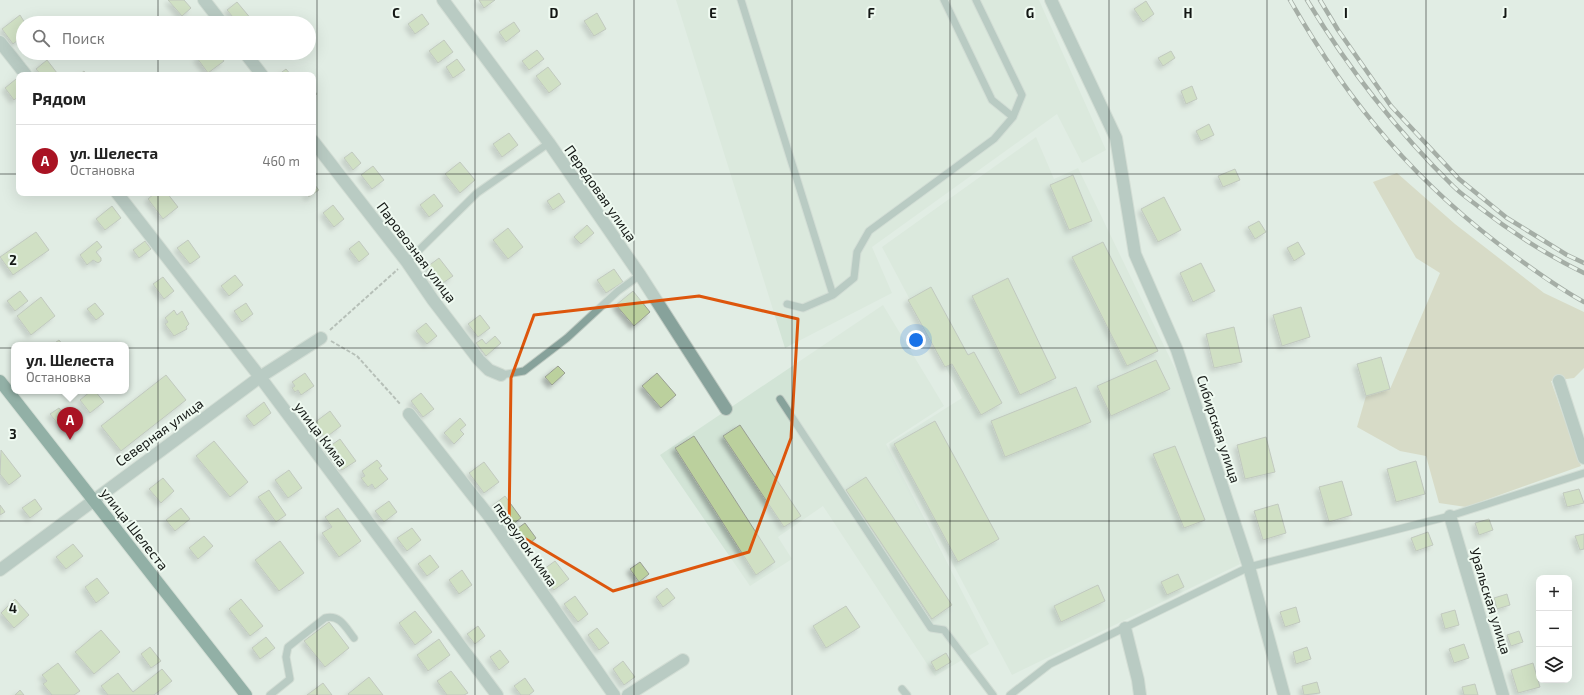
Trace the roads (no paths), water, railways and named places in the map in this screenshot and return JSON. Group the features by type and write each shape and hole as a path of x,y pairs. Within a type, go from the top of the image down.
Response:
{"main road":[{"name":"улица Шелеста","path":"2,389 93,500 246,695"}],"street":[{"path":"204,0 217,16"},
{"name":"Передовая улица","path":"443,0 549,143 640,275 726,409"},
{"name":"Сибирская улица","path":"1051,0 1116,138 1121,176 1135,254 1178,350 1249,567 1284,695"},
{"path":"0,42 24,72"},
{"path":"250,60 260,72"},
{"name":"Паровозная улица","path":"316,145 407,262 433,300 479,360 489,370 501,376"},
{"name":"улица Кима","path":"119,196 260,377 497,695"},
{"name":"Северная улица","path":"0,570 260,377 321,338"},
{"path":"1559,381 1584,458"},
{"name":"переулок Кима","path":"409,414 488,516 614,695"},
{"name":"Уральская улица","path":"1450,516 1503,695"},
{"path":"1125,628 1138,680 1140,695"},
{"path":"628,695 683,660"}],"lane":[{"path":"741,0 833,295"},
{"path":"944,0 992,100 1013,117"},
{"path":"787,304 803,308 833,295 854,278 857,252 869,231 994,139 1013,117 1022,95 976,0"},
{"path":"407,262 477,193 549,143"},
{"path":"501,376 524,371 567,338 618,291 640,275"},
{"path":"780,399 931,628 944,630 993,695"},
{"path":"1010,695 1050,664 1249,567 1450,516 1584,472"},
{"path":"270,695 290,679 286,657 288,647 325,618 330,616 338,619 354,638"}],"railway":[{"path":"1290,0 1336,74 1388,141 1417,172 1448,202 1481,230 1541,275 1584,302"},
{"path":"1307,0 1339,50 1374,98 1412,143 1453,186 1517,234 1556,259 1584,273"},
{"path":"1320,0 1338,30 1391,106 1459,179 1507,218 1567,255 1584,263"}],"place":[{"name":"ул. Шелеста","path":"70,440"}]}
